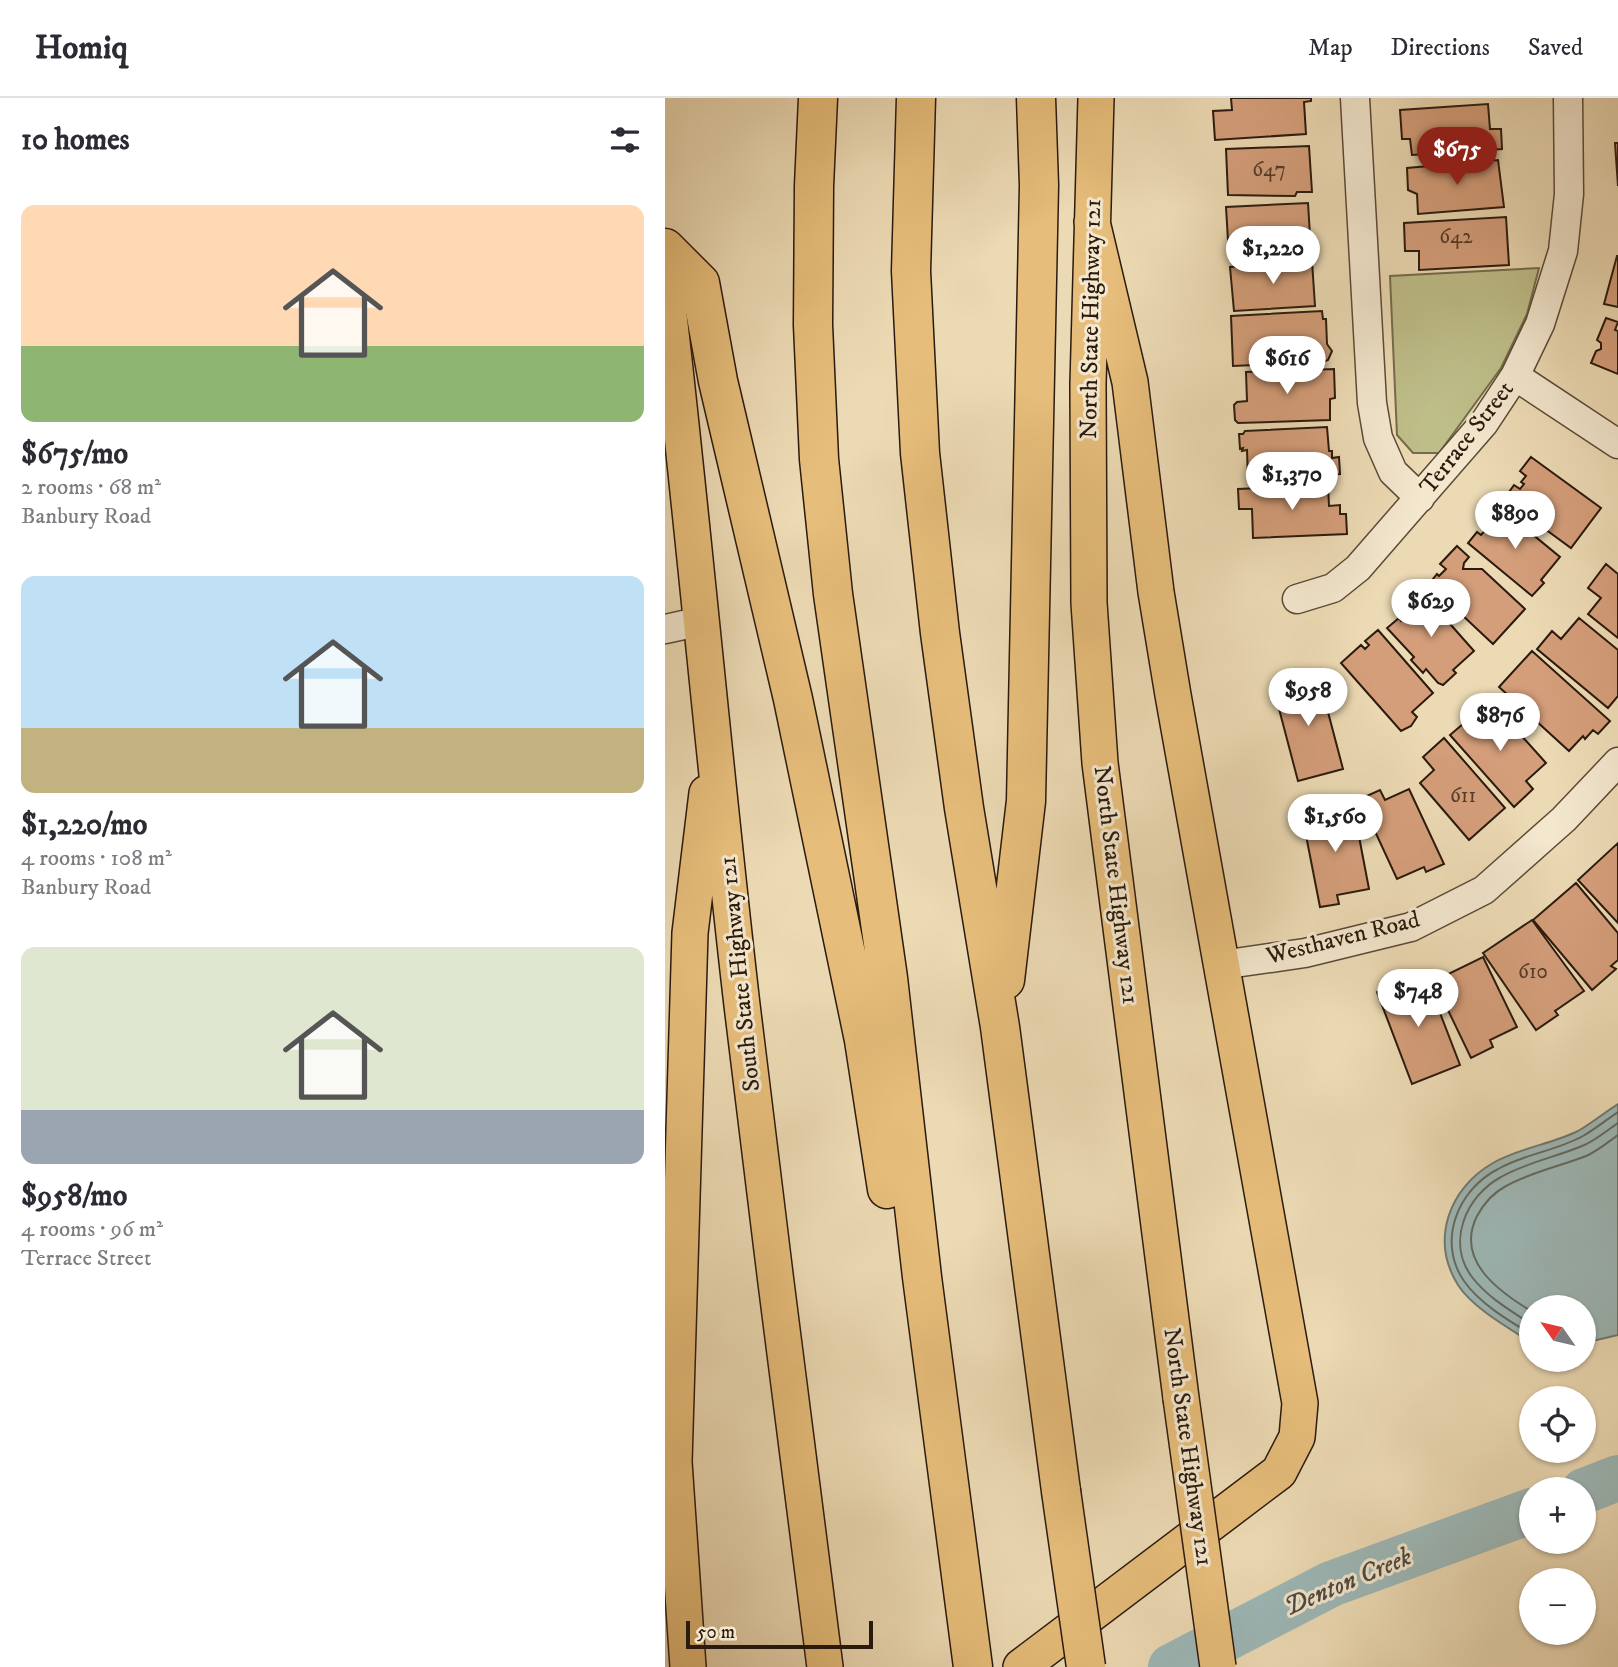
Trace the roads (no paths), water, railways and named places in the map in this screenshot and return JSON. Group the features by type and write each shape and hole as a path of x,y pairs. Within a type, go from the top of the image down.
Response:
{"highway":[{"path":"818,98 813,325 819,459 845,687 888,978 922,1277 973,1667"},
{"path":"916,98 911,271 920,453 960,781 1000,1027 1086,1667"},
{"path":"1000,1027 1026,801 1039,185 1036,98"},
{"path":"665,248 700,283 718,381 793,699 864,1040 893,1232 922,1277"}],"main road":[{"name":"North State Highway 121","path":"1096,98 1088,384 1089,603 1100,763 1217,1667"},
{"path":"1021,1667 1279,1472 1297,1437 1300,1403 1156,592 1130,382 1092,222"},
{"name":"South State Highway 121","path":"665,279 743,1007 825,1667"},
{"path":"688,1667 674,1435 689,933 713,741"}],"street":[{"path":"1355,98 1372,402 1378,439 1393,472 1420,498"},
{"name":"Terrace Street","path":"1297,599 1333,588 1357,568 1484,423 1515,376 1540,324 1563,251 1569,194 1568,98"},
{"path":"1515,376 1618,444"},
{"path":"665,629 702,621"},
{"name":"Westhaven Road","path":"1221,965 1305,953 1411,928 1484,890 1565,820 1618,762"}],"water":[{"path":"1618,1104 1618,1335 1596,1340 1596,1295 1519,1295 1519,1335 1481,1309 1458,1285 1445,1250 1449,1216 1465,1186 1493,1163 1578,1131"}],"waterway":[{"name":"Denton Creek","path":"1596,1486 1618,1478"},
{"name":"Denton Creek","path":"1171,1667 1331,1584 1519,1515"}]}
